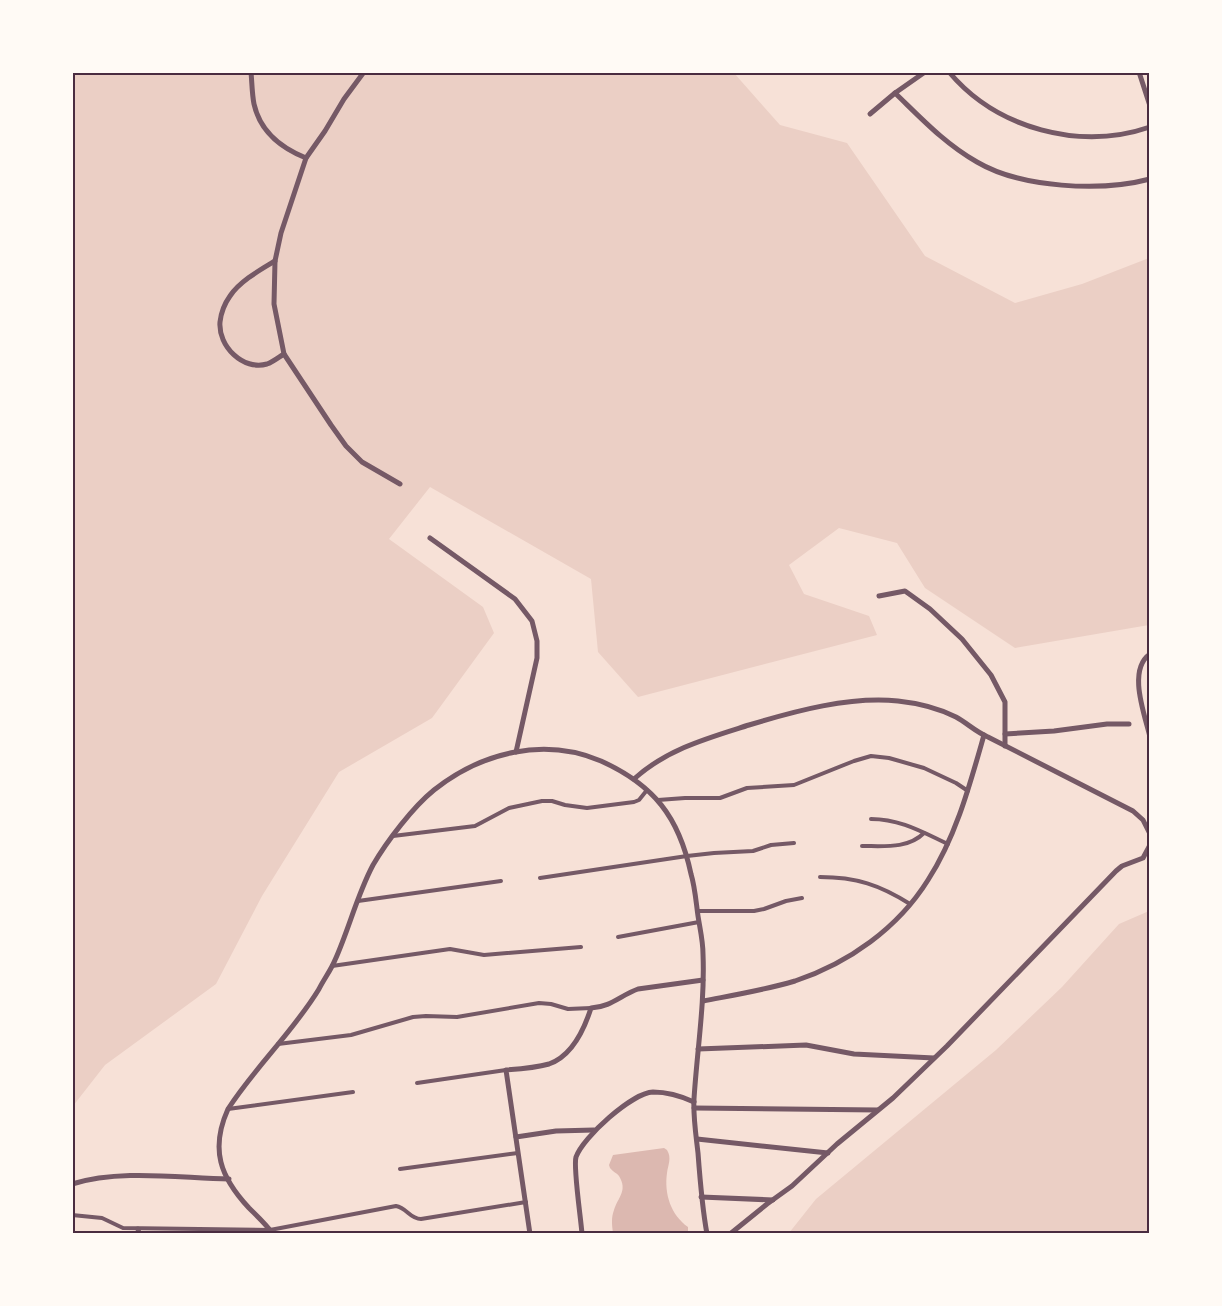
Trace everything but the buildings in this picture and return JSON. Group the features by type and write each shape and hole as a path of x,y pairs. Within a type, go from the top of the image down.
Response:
{"street":[{"path":"251,72 254,104 267,131 271,137 283,146 306,158"},
{"path":"364,72 306,158 281,233 275,261 274,304 284,354 346,446 362,462 400,484"},
{"path":"870,114 895,93 925,72"},
{"path":"949,72 962,86 991,109 1042,131 1069,136 1097,137 1132,133 1150,127"},
{"path":"1139,72 1150,106"},
{"path":"895,93 934,132 978,163 997,172 1030,180 1082,186 1114,186 1150,179"},
{"path":"275,261 244,282 230,296 220,323 224,342 243,362 254,366 268,364 284,354"},
{"path":"430,538 515,599 532,621 537,641 537,658 516,752"},
{"path":"879,596 905,591 930,609 962,638 991,675 1005,702 1005,746"},
{"path":"1150,654 1142,661 1138,678 1150,737"},
{"path":"634,779 648,766 663,757 721,734 797,713 849,702 884,700 922,705 956,717 984,736 1133,811 1143,820 1150,834"},
{"path":"1005,734 1054,731 1107,724 1129,724"},
{"path":"703,1001 774,987 826,969 860,950 896,921 928,880 948,844 968,791 984,736"},
{"path":"271,1232 248,1206 223,1170 219,1158 218,1145 220,1129 228,1109 317,993 332,966 371,868 384,847 432,791 455,775 480,763 529,749 550,749 578,753 623,771 658,800 674,821 684,845 692,875 703,951 703,1001 694,1105 701,1197 707,1234"},
{"path":"730,1234 792,1186 878,1110 934,1058 1116,871 1122,866 1143,858 1150,845"},
{"path":"530,1234 506,1070 537,1067 560,1058 581,1034 591,1008 613,1003 638,989 703,980"},
{"path":"698,1049 806,1045 854,1054 934,1058"},
{"path":"582,1234 575,1159 581,1144 594,1130 640,1094 653,1092 678,1095 694,1105 878,1110"},
{"path":"516,1137 556,1131 594,1130"},
{"path":"697,1138 828,1153"},
{"path":"72,1184 118,1175 229,1179"},
{"path":"701,1197 773,1200"}],"lane":[{"path":"658,800 720,798 747,788 794,784 871,756 889,758 924,768 956,783 968,791"},
{"path":"393,836 475,826 509,808 542,801 552,801 587,808 634,802 639,800 647,790"},
{"path":"871,819 900,822 948,844"},
{"path":"862,846 902,845 918,839 924,833"},
{"path":"540,878 687,856 753,851 771,844 794,843"},
{"path":"820,877 839,877 863,881 890,892 910,904"},
{"path":"358,901 501,881"},
{"path":"697,911 754,911 802,898"},
{"path":"618,937 699,922"},
{"path":"332,966 450,949 484,955 581,947"},
{"path":"278,1044 352,1035 413,1017 457,1017 539,1003 568,1009 591,1008"},
{"path":"416,1083 506,1070"},
{"path":"228,1109 353,1092"},
{"path":"400,1169 518,1153"},
{"path":"72,1215 102,1218 123,1228 138,1231 271,1232 396,1206 402,1207 411,1217 421,1219 526,1202"}],"shaded area":[{"path":"73,73 734,73 780,125 847,143 925,256 1015,303 1082,284 1149,258 1149,625 1015,648 925,588 897,543 839,528 789,565 804,594 869,616 877,635 638,697 598,652 591,579 430,487 389,539 483,607 494,633 432,718 339,772 262,896 216,984 105,1065 73,1106"},
{"path":"1149,911 1149,1233 789,1233 816,1199 996,1050 1062,987 1119,924"},
{"path":"664,1148 669,1156 666,1181 668,1196 673,1210 688,1227 688,1233 613,1233 612,1216 623,1186 619,1176 609,1165 613,1155"}]}
